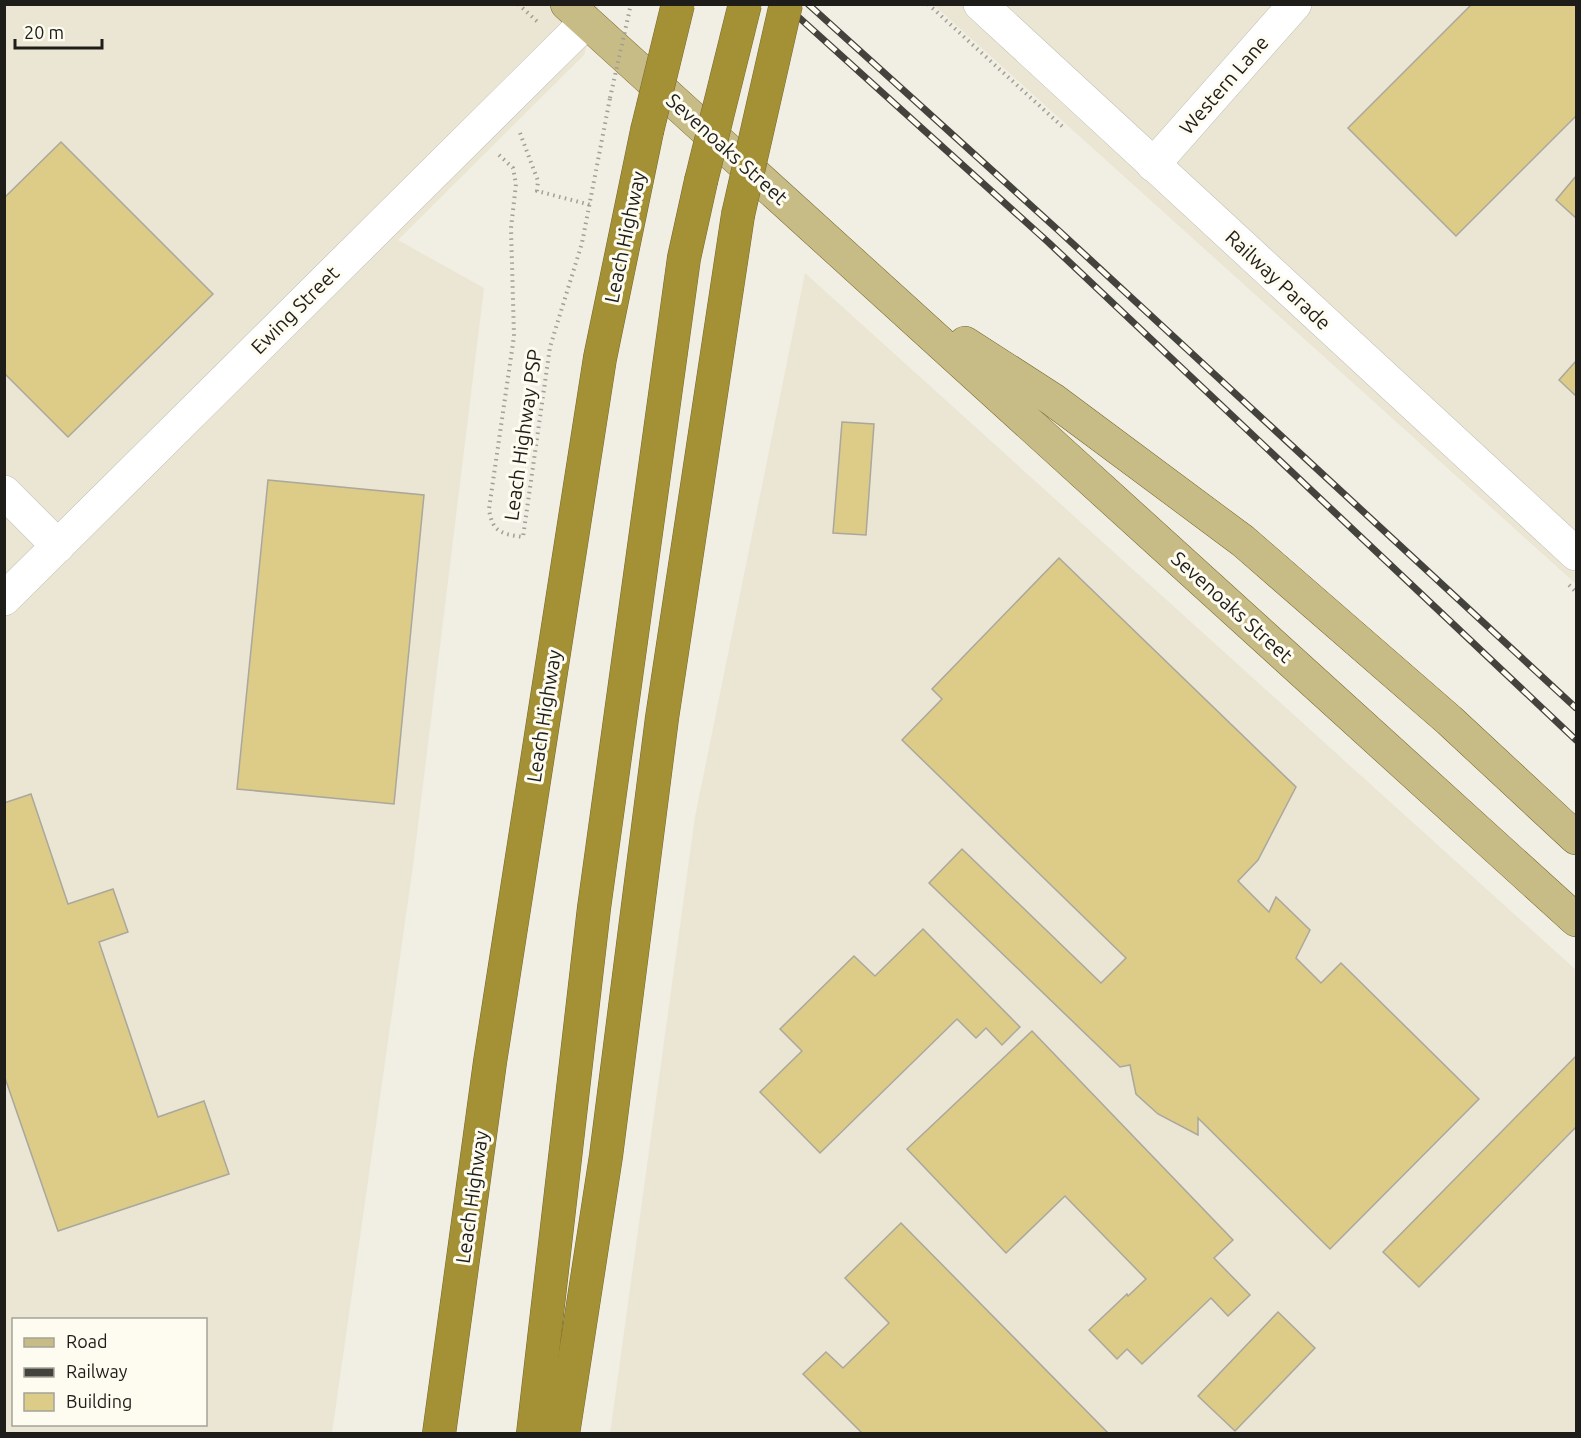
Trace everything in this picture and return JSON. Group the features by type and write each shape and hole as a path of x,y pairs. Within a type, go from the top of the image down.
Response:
{"highway":[{"name":"Leach Highway","path":"439,1434 490,1062 600,358 647,131 678,4"},
{"path":"533,1434 594,908 684,258 745,4"},
{"path":"563,1434 606,1156 662,718 726,282 738,215 786,4"},
{"path":"618,736 670,489 726,282"}],"main road":[{"name":"Sevenoaks Street","path":"577,13 1576,920"},
{"name":"Sevenoaks Street","path":"888,294 1052,399 1243,541 1441,713 1576,838"}],"street":[{"name":"Railway Parade","path":"980,4 1576,554"},
{"name":"Western Lane","path":"1153,165 1295,4"},
{"name":"Ewing Street","path":"4,599 577,13"},
{"path":"4,492 58,546"}],"path":[{"name":"Leach Highway PSP","path":"499,155 513,168 516,184 511,228 514,336 489,509 490,521 496,529 505,534 523,537 550,347 582,243 591,205 610,98 631,4"},
{"path":"520,133 538,181 537,190 591,205"}],"shaded area":[{"path":"5,5 599,5 584,55 398,240 484,288 413,866 332,1433 5,1434"},
{"path":"934,5 1576,5 1576,584"},
{"path":"805,273 1576,970 1576,1433 610,1434 695,817"}],"building":[{"path":"1472,4 1576,4 1576,116 1456,236 1348,128"},
{"path":"61,142 213,294 68,437 4,373 4,198"},
{"path":"1576,176 1576,218 1556,200"},
{"path":"1576,361 1576,396 1559,380"},
{"path":"842,422 874,424 866,535 833,533"},
{"path":"268,480 424,495 394,804 237,789"},
{"path":"1059,558 1296,787 1258,860 1238,881 1269,912 1276,897 1310,930 1296,958 1321,983 1341,963 1479,1099 1330,1249 1198,1118 1198,1135 1158,1114 1136,1094 1130,1065 1120,1067 929,883 962,849 1101,983 1126,958 902,740 942,699 932,689"},
{"path":"31,794 68,904 113,889 128,932 99,942 158,1117 204,1101 229,1174 58,1231 4,1075 4,803"},
{"path":"923,929 1020,1027 1002,1045 986,1028 976,1038 957,1019 820,1153 760,1092 802,1051 780,1029 854,956 875,976"},
{"path":"1032,1031 1233,1240 1214,1258 1250,1295 1228,1316 1211,1298 1142,1364 1127,1349 1117,1359 1089,1330 1146,1279 1065,1196 1006,1253 907,1149"},
{"path":"1576,1056 1576,1127 1419,1287 1383,1252"},
{"path":"901,1223 1109,1434 863,1434 803,1374 826,1352 843,1368 889,1323 845,1278"},
{"path":"1278,1312 1315,1348 1235,1431 1198,1396"}],"railway":[{"path":"784,4 1048,242 1576,740"},
{"path":"808,4 1058,230 1576,708"}]}
